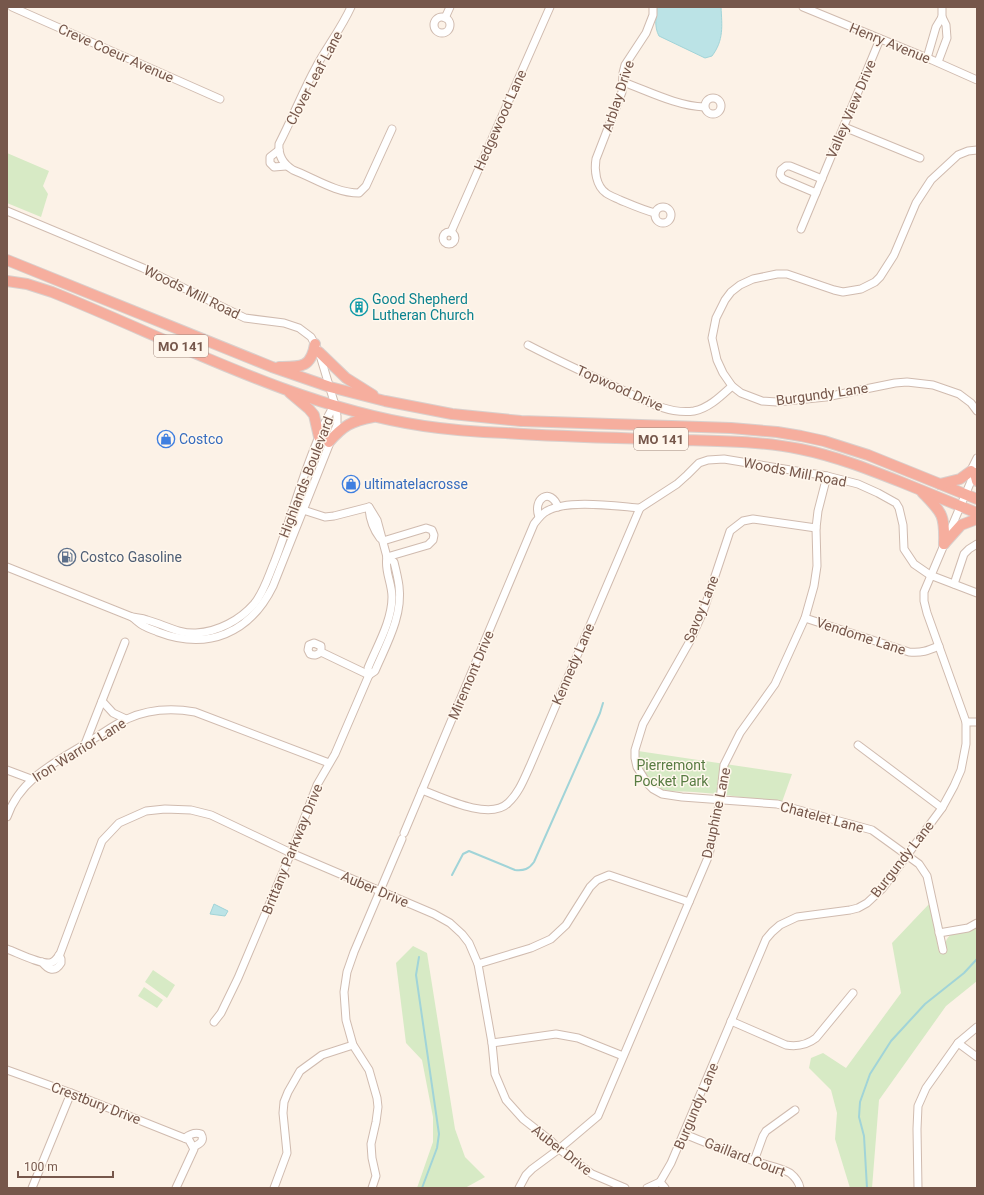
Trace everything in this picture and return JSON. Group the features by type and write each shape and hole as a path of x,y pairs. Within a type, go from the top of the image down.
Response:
{"highway":[{"path":"7,255 39,273"},
{"name":"MO 141","path":"7,260 272,367 330,387 385,402 452,414 521,421 731,428 777,432 801,436 868,454 977,499"},
{"name":"MO 141","path":"7,274 27,284 84,305 285,389 376,416 422,426 469,431 777,445 800,449 846,461 977,513"},
{"path":"7,281 27,284"},
{"path":"272,367 294,367 302,365 309,361 317,348 346,378 385,402"},
{"path":"285,389 314,415 319,437"},
{"path":"335,405 340,400 352,393"},
{"path":"329,442 347,425 358,419 376,416"},
{"path":"940,484 960,479 975,473"},
{"path":"920,490 941,514 944,520 944,544"},
{"path":"944,544 961,525 977,519"}],"street":[{"name":"Creve Coeur Avenue","path":"12,7 220,99"},
{"name":"Clover Leaf Lane","path":"351,7 311,76 279,144 279,150 270,157 270,163 274,167 286,166 337,189 350,193 359,193 366,186 392,130"},
{"path":"445,18 450,7"},
{"name":"Hedgewood Lane","path":"450,232 550,7"},
{"name":"Arblay Drive","path":"653,7 653,15 649,27 625,65 622,92 596,159 595,172 601,187 606,193 638,208 655,213"},
{"name":"Henry Avenue","path":"803,7 938,62 977,80"},
{"path":"938,62 947,38 946,25 942,16 942,7"},
{"path":"927,58 936,27 942,16"},
{"name":"Valley View Drive","path":"801,229 880,39"},
{"path":"623,82 678,103 695,107 704,107"},
{"path":"844,126 920,158"},
{"path":"279,150 280,156 286,166"},
{"name":"Burgundy Lane","path":"977,150 968,151 958,155 931,180 916,203 894,255 880,277 875,282 861,289 843,292 828,289 787,274 776,274 753,279 740,285 731,292 725,300 716,318 712,338 718,364 732,386 741,393 768,402 826,397 895,383 907,382 933,385 959,394 974,401 977,411"},
{"path":"816,193 783,179 780,175 781,170 786,166 790,166 822,179"},
{"name":"Woods Mill Road","path":"7,211 143,268 240,316 293,325 305,332 317,348 335,405"},
{"name":"Topwood Drive","path":"528,345 583,372 659,406 677,411 695,411 705,407 714,402 732,386"},
{"name":"Highlands Boulevard","path":"7,567 132,617 148,620 173,630 194,633 207,632 228,625 239,618 254,604 264,588 288,526 301,482 326,420 335,405"},
{"name":"Highlands Boulevard","path":"132,617 144,626 169,636 182,639 203,639 215,637 240,627 249,620 267,597 337,425 335,405"},
{"name":"Burgundy Lane","path":"660,1182 671,1164 766,939 780,924 797,916 850,910 867,903 882,889 942,808 954,786 961,770 966,744 966,722 924,601 924,592 964,494 975,473 977,458"},
{"name":"Woods Mill Road","path":"640,508 677,484 699,463 708,460 724,459 827,476 858,484 896,503 899,508 903,525 904,549 914,564 942,581 977,593"},
{"name":"Dauphine Lane","path":"519,1188 526,1174 559,1149 598,1116 709,855 720,800 724,765 740,733 775,684 806,618 814,586 817,566 816,528 818,511 827,476"},
{"name":"Miremont Drive","path":"539,518 537,506 539,501 544,497 549,496 554,499 558,507"},
{"name":"Miremont Drive","path":"372,1188 376,1176 372,1158 372,1144 378,1107 377,1098 369,1070 353,1044 346,1020 344,992 347,972 534,524 547,511 558,507 577,504 640,508"},
{"path":"294,507 303,510"},
{"name":"Brittany Parkway Drive","path":"214,1022 221,1013 238,978 291,852 317,785 335,754 369,675 375,671 391,635 399,605 399,586 394,562 387,557 383,541 374,531 369,507 325,517 303,510"},
{"name":"Kennedy Lane","path":"422,790 473,809 491,810 507,804 518,791 640,508"},
{"name":"Savoy Lane","path":"637,767 635,750 643,724 690,641 703,612 730,531 743,521 753,519 816,528"},
{"path":"383,541 426,528 432,530 433,532 433,540 428,545 387,557"},
{"path":"954,584 964,554 977,544"},
{"name":"Vendome Lane","path":"806,618 909,652 926,652 939,646"},
{"path":"85,744 124,642"},
{"path":"321,652 369,675"},
{"path":"102,701 113,713 126,719"},
{"name":"Iron Warrior Lane","path":"7,817 9,810 19,793 31,780 59,759 126,719 158,710 181,710 196,712 329,763"},
{"path":"966,722 977,722"},
{"path":"858,745 942,808"},
{"name":"Chatelet Lane","path":"637,767 647,783 653,789 662,794 682,797 777,804 872,830 919,864 927,876 943,950"},
{"path":"7,770 31,780"},
{"name":"Auber Drive","path":"7,949 42,962 51,963 55,961 59,955 102,840 119,822 146,811 165,808 191,810 211,815 291,852 434,914 450,923 469,943 478,964 492,1043 495,1074 506,1100 523,1119 592,1174 625,1188"},
{"path":"478,964 531,948 551,939 566,925 590,887 597,880 609,875 689,902"},
{"path":"939,933 968,928 977,923"},
{"path":"731,1021 786,1045 803,1045 810,1043 816,1038 853,993"},
{"path":"918,1188 918,1106 926,1088 958,1043 977,1027"},
{"path":"492,1043 556,1034 578,1038 623,1056"},
{"path":"958,1043 977,1057"},
{"path":"274,1188 287,1153 283,1113 284,1102 300,1070 322,1055 353,1044"},
{"name":"Crestbury Drive","path":"7,1070 72,1093 187,1139 196,1132 201,1134 203,1137 201,1143 193,1147"},
{"path":"32,1188 72,1093"},
{"path":"754,1161 766,1131 796,1110"},
{"name":"Gaillard Court","path":"684,1134 791,1174 799,1183 800,1188"},
{"path":"176,1188 194,1149 187,1139"},
{"path":"647,1188 660,1182 665,1188"}],"green space":[{"path":"7,153 49,171 43,186 48,194 41,217 7,203"},
{"name":"Pierremont Pocket Park","path":"638,751 792,774 782,802 705,793 668,791 655,786 647,779 639,761"},
{"path":"930,903 939,952 945,949 946,942 951,935 977,928 977,981 946,1006 879,1100 872,1188 850,1188 835,1139 837,1113 831,1090 809,1068 811,1058 823,1053 846,1068 901,993 892,943"},
{"path":"413,946 427,953 455,1129 465,1157 485,1177 465,1188 417,1188 433,1142 433,1117 422,1060 406,1043 396,963"},
{"path":"153,970 175,985 167,998 145,982"},
{"path":"144,987 163,1000 157,1008 138,996"}],"water":[{"path":"657,7 721,7 722,27 719,44 712,56 705,58 659,36 656,25"},
{"path":"214,904 228,911 225,916 210,914"}],"waterway":[{"path":"452,875 463,854 469,851 515,870 526,869 534,862 600,713 603,703"},
{"path":"419,957 416,975 439,1134 437,1148 422,1188"},
{"path":"867,1188 864,1136 859,1117 860,1102 870,1074 891,1041 925,1004 964,973 977,959"}],"place":[{"name":"Good Shepherd Lutheran Church","path":"359,307"},
{"name":"Costco","path":"166,439"},
{"name":"ultimatelacrosse","path":"351,484"},
{"name":"Costco Gasoline","path":"67,557"}]}
